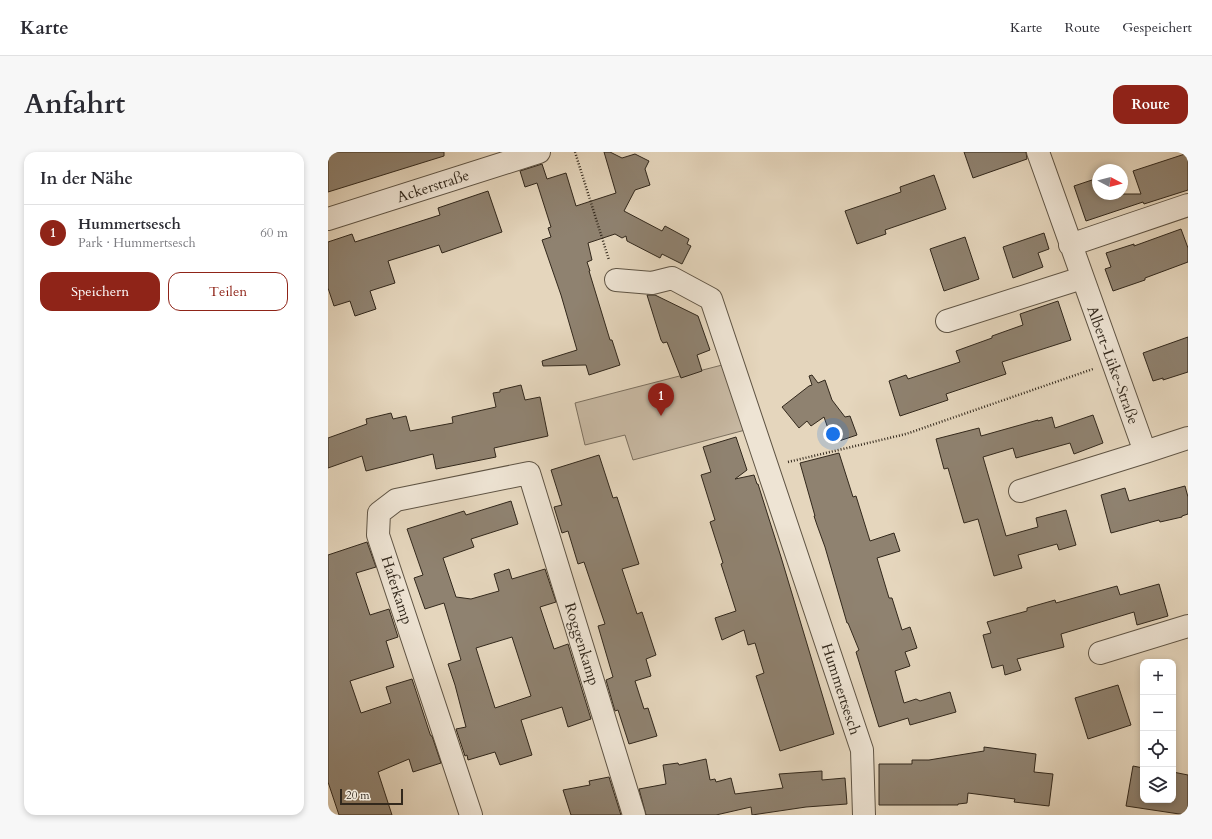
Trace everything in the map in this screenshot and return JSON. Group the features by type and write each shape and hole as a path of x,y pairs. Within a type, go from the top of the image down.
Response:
{"street":[{"name":"Ackerstraße","path":"328,219 539,152"},
{"name":"Albert-Lüke-Straße","path":"1038,152 1145,452"},
{"path":"1070,245 1188,205"},
{"name":"Hummertsesch","path":"616,280 652,284 672,278 711,299 862,750 864,815"},
{"path":"947,321 1082,278"},
{"path":"1020,491 1188,438"},
{"name":"Haferkamp","path":"471,815 378,535 379,513 396,500 529,473"},
{"name":"Roggenkamp","path":"529,473 634,815"},
{"path":"1100,653 1188,626"}],"path":[{"path":"574,152 616,280"},
{"path":"767,467 906,434 1113,363"}],"shaded area":[{"path":"726,364 749,429 633,460 625,435 585,445 575,403"}],"building":[{"path":"328,152 444,152 444,156 328,192"},
{"path":"604,152 610,152 622,158 635,154 649,161 645,169 650,185 635,190 624,211 662,231 665,226 689,239 687,244 691,246 682,264 662,254 660,258 627,241 626,236 622,238 615,234 588,243 592,260 587,262 589,271 610,340 612,340 620,365 589,375 586,365 543,366 542,361 577,350 561,295 542,240 551,237 548,228 551,227 537,183 525,187 520,171 542,164 547,179 566,173 576,206 616,193"},
{"path":"964,152 1026,152 1027,159 973,178"},
{"path":"1188,153 1188,190 1144,204 1143,202 1086,221 1074,186 1092,180 1092,200 1128,200 1128,194 1141,194 1133,171"},
{"path":"934,175 946,209 885,230 886,234 857,244 845,211 901,192 900,187"},
{"path":"488,191 502,232 442,253 439,245 388,261 395,283 370,291 376,309 355,316 350,301 334,306 328,288 328,242 352,234 355,242 440,215 438,208"},
{"path":"1181,229 1188,248 1188,262 1145,278 1145,280 1113,291 1105,269 1111,267 1106,253 1134,244 1134,246"},
{"path":"1044,233 1049,249 1038,253 1043,267 1013,278 1003,247"},
{"path":"965,237 979,279 944,291 930,249"},
{"path":"647,295 655,295 698,316 710,350 697,355 702,371 681,378 667,342 663,343 661,340"},
{"path":"1058,301 1071,340 1002,362 1006,374 946,394 948,400 900,416 889,381 906,375 908,379 960,362 956,351 1023,325 1020,314"},
{"path":"1188,337 1188,372 1163,380 1163,378 1153,381 1143,353"},
{"path":"812,375 818,383 825,380 832,400 845,417 850,416 857,435 833,443 824,417 811,426 807,421 799,428 782,407 812,385 809,376"},
{"path":"521,385 525,400 540,397 548,436 494,448 496,457 436,469 433,454 366,471 362,456 328,468 328,438 367,424 366,419 391,413 393,419 406,416 410,431 453,423 452,417 496,407 493,393"},
{"path":"1093,415 1103,443 1074,454 1070,443 1016,458 1013,448 983,457 1006,536 1038,527 1036,518 1066,510 1076,545 1059,550 1057,544 1018,555 1022,568 994,576 978,519 964,523 948,468 944,469 936,439 979,428 981,436 1052,417 1055,428"},
{"path":"736,437 747,470 735,479 754,475 758,484 834,734 780,751 756,676 764,673 755,643 748,645 744,630 722,640 715,618 736,611 721,564 723,563 710,522 715,520 701,475 711,472 703,447"},
{"path":"839,453 853,497 856,496 870,541 894,533 900,551 877,558 889,598 892,598 902,630 910,627 917,648 905,652 910,666 895,671 904,703 916,699 920,701 950,692 956,712 910,725 908,718 879,727 856,652 859,650 847,623 825,547 814,516 800,463"},
{"path":"599,455 613,498 617,497 639,564 622,569 637,614 642,612 656,655 646,659 651,676 635,681 644,709 648,708 657,736 629,744 618,710 615,711 606,680 613,677 598,626 605,624 584,562 578,564 568,531 562,533 554,507 562,505 551,470"},
{"path":"1185,486 1188,497 1188,514 1182,517 1160,522 1159,520 1111,533 1101,495 1125,488 1129,501"},
{"path":"511,501 518,524 471,539 474,547 443,558 456,597 471,599 499,591 494,574 509,569 512,579 545,569 556,602 540,607 554,649 568,644 591,719 568,727 562,707 521,720 532,755 500,765 495,752 468,760 467,755 465,756 456,729 466,727 448,664 461,660 444,603 425,609 414,578 423,575 407,529 464,511 466,515","holes":["512,637 531,696 495,708 476,648"]},
{"path":"367,542 376,567 356,573 370,615 389,609 398,637 386,641 394,667 350,681 361,713 391,703 386,687 412,679 441,763 413,772 409,759 378,772 392,815 339,815 328,782 328,555"},
{"path":"1159,584 1168,616 1137,625 1134,612 1061,634 1064,647 1017,659 1021,670 1005,675 1003,665 992,668 983,635 991,633 987,622 1027,611 1027,608 1055,600 1056,603 1117,586 1120,595"},
{"path":"1118,685 1131,725 1088,739 1075,698"},
{"path":"984,747 1036,754 1034,772 1053,774 1049,806 1014,802 1015,799 968,793 967,803 958,805 879,805 879,764 912,764 912,760 929,760 984,751"},
{"path":"706,759 710,780 715,779 716,782 731,778 735,794 783,788 779,774 822,771 822,780 845,778 847,804 806,807 752,815 751,807 716,815 646,815 639,789 666,784 663,765 678,763 679,765"},
{"path":"1133,766 1140,767 1140,803 1176,803 1176,773 1188,775 1188,804 1186,815 1126,806"},
{"path":"609,777 621,815 571,815 563,790 590,785 589,781"}],"place":[{"name":"Hummertsesch","path":"661,416"}]}
